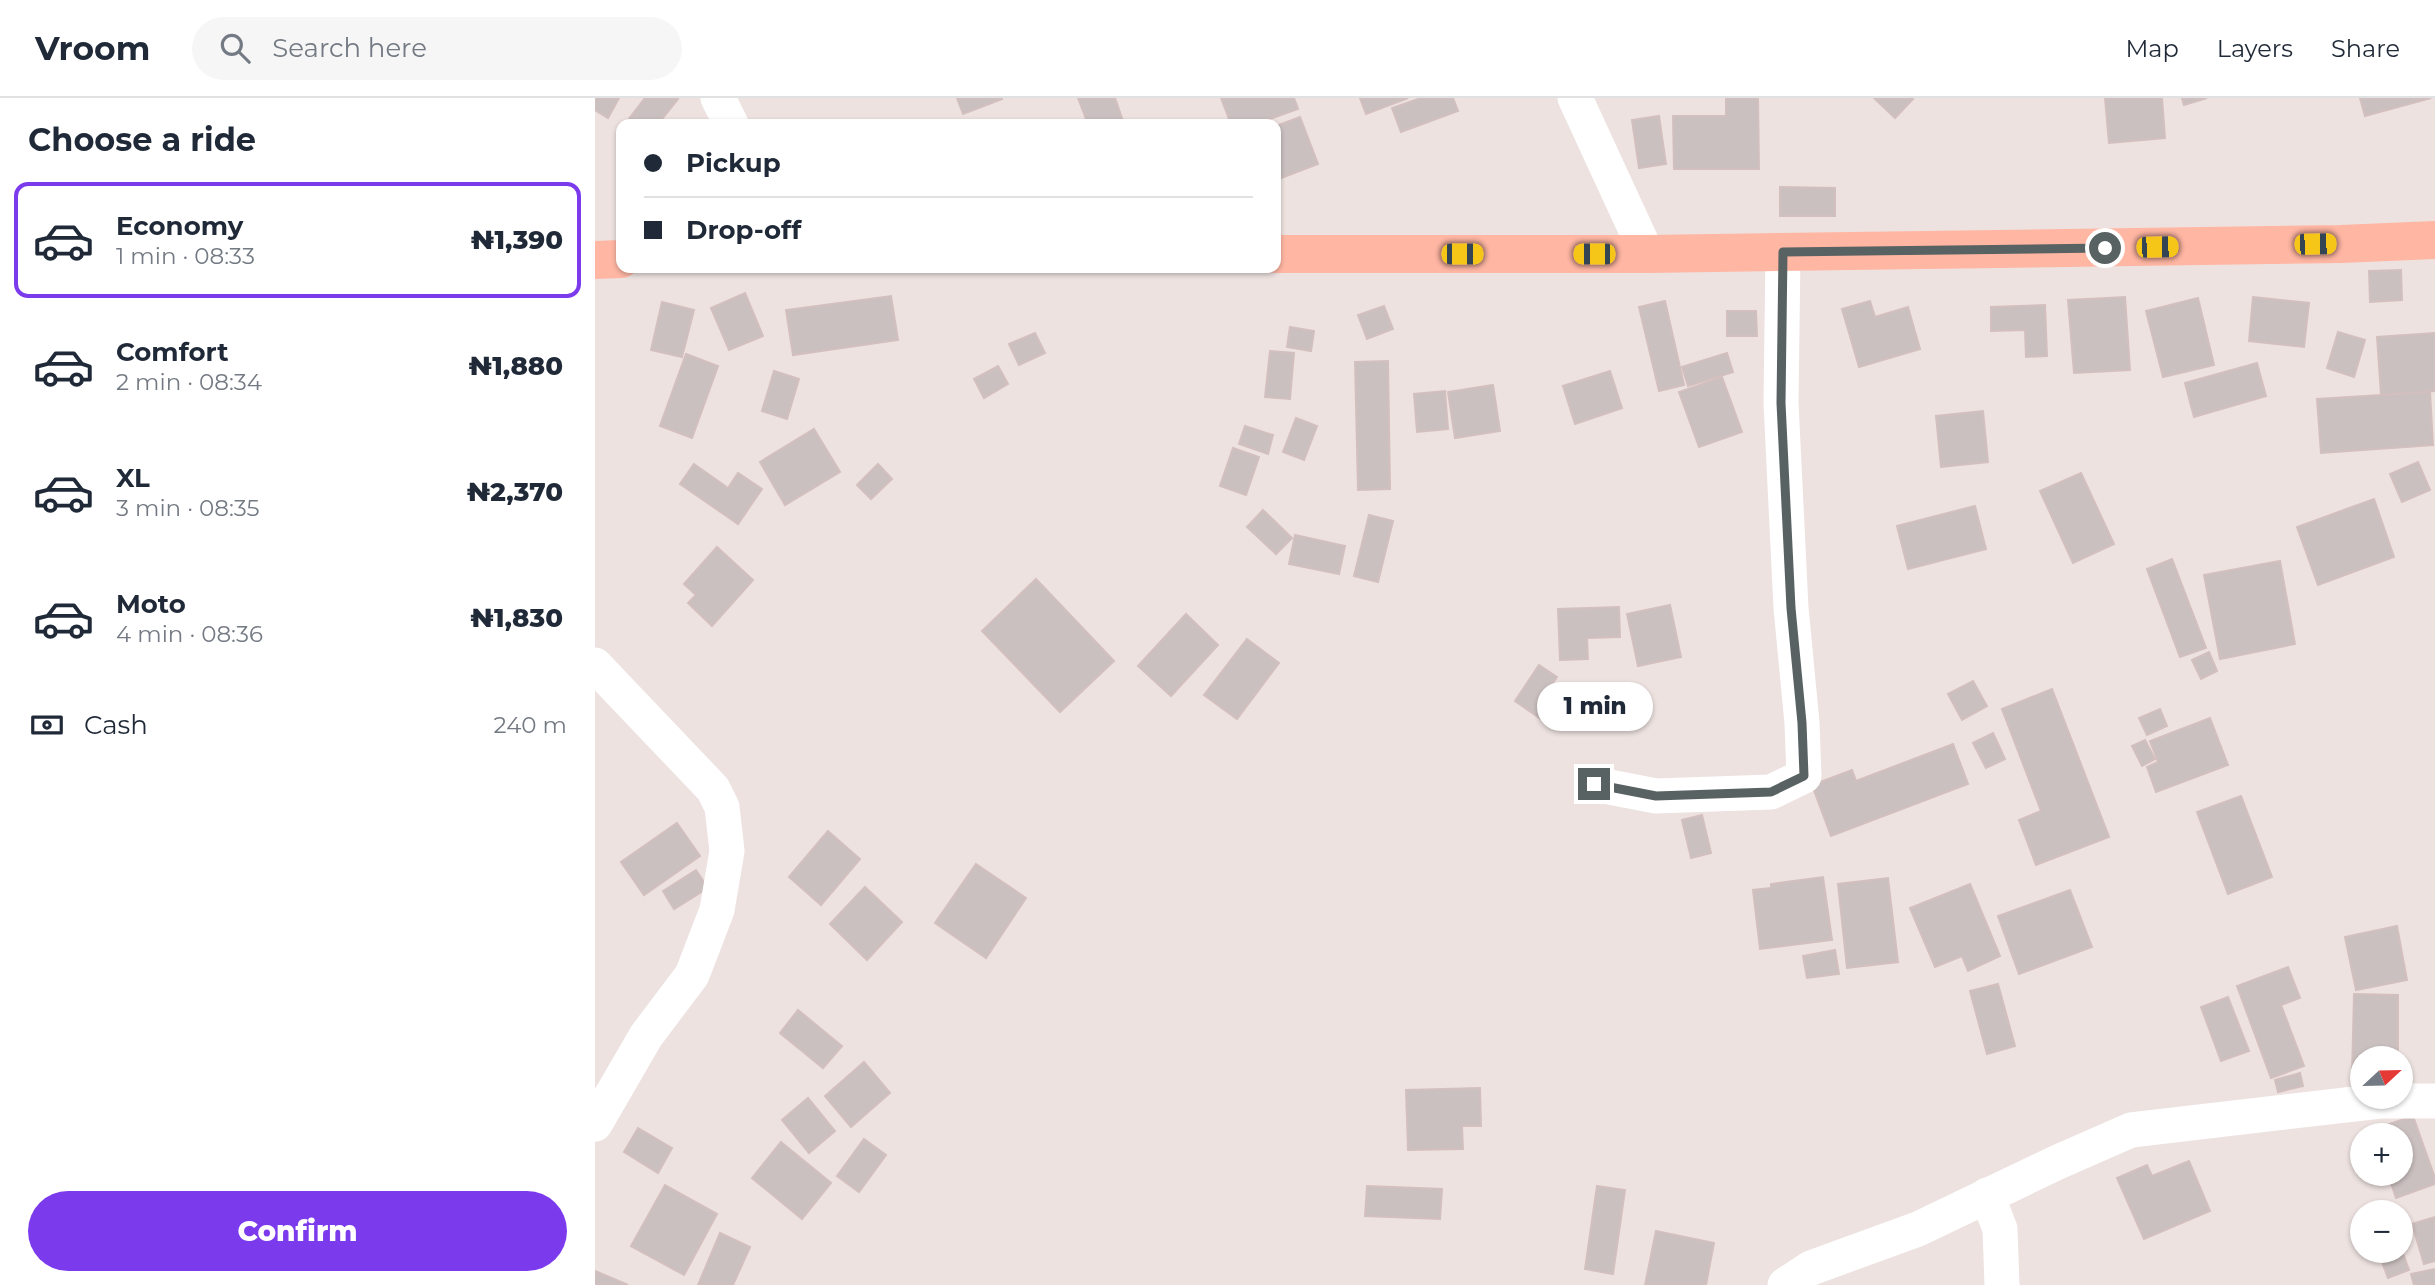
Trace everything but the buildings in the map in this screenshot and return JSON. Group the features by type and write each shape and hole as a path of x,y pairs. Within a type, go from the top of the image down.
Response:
{"main road":[{"path":"1281,254 1647,254 2435,240"},
{"path":"595,260 616,260"}],"street":[{"path":"718,98 728,119"},
{"path":"1575,98 1647,254"},
{"path":"1594,784 1656,796 1758,793 1771,792 1804,776 1791,608 1781,403 1783,252"},
{"path":"595,665 713,789 722,807 727,851 717,910 692,975 646,1035 595,1124"},
{"path":"1785,1285 1811,1268 1918,1229 2131,1130 2380,1101 2435,1101"},
{"path":"1987,1195 2000,1228 2002,1285"}],"route":[{"path":"1594,784 1656,796 1771,792 1804,776 1791,608 1781,403 1783,252 2105,248"}]}
